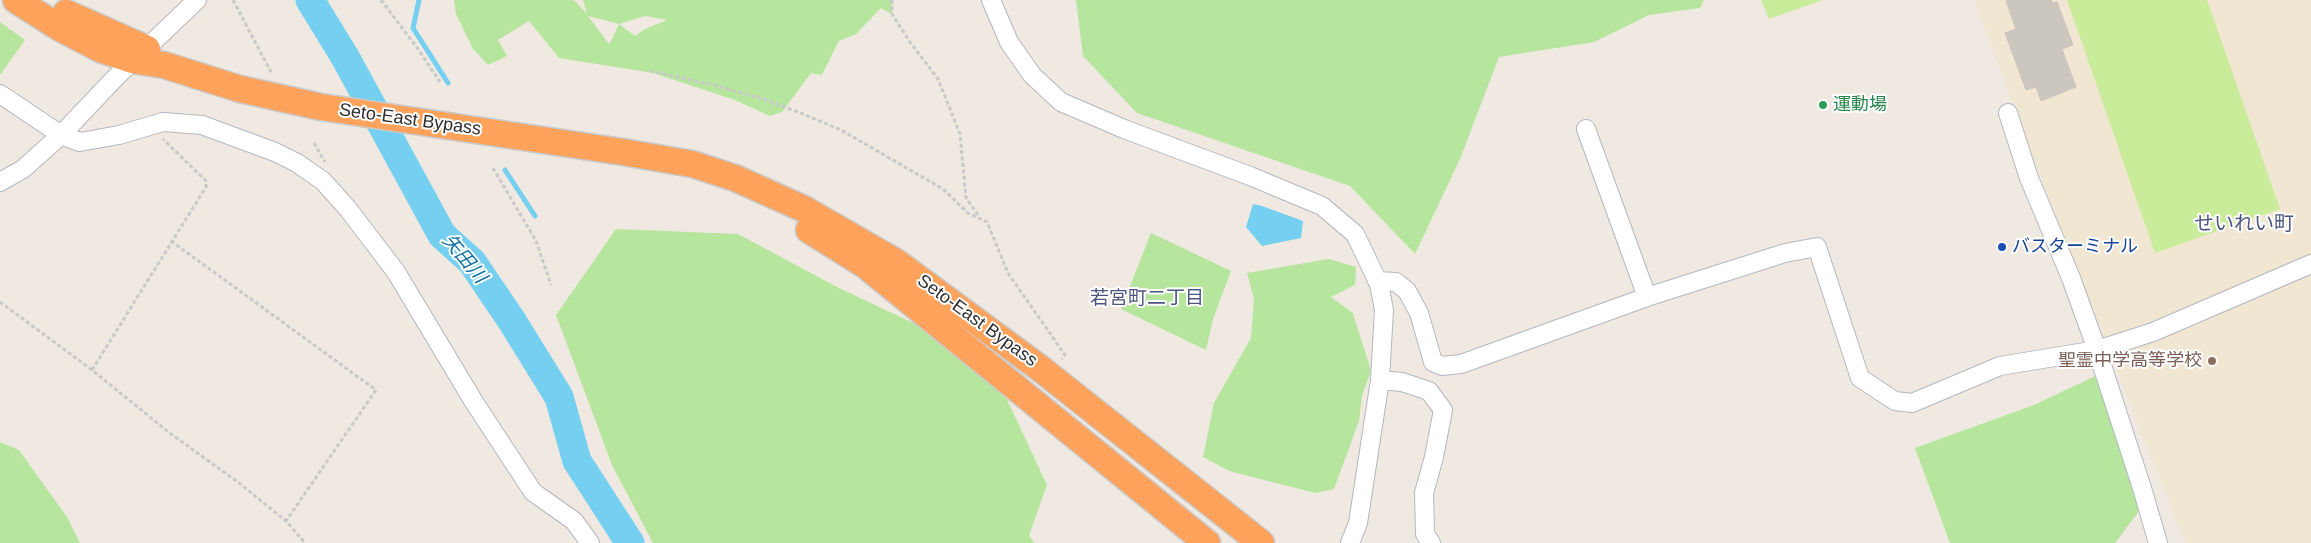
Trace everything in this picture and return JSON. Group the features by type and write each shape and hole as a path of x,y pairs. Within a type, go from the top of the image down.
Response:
{"highway":[{"name":"Seto-East Bypass","path":"31,3 66,14 148,58"},
{"name":"Seto-East Bypass","path":"31,3 60,28 100,49 148,58 240,89 322,107 692,164 735,178 804,209 846,231 896,262 1050,376 1261,543"},
{"name":"Seto-East Bypass","path":"659,159 792,219 865,265 1207,543"}],"street":[{"path":"0,182 23,169 148,58 197,0"},
{"path":"991,0 1009,42 1027,68 1061,102 1124,129 1250,176 1322,206 1355,234 1377,281 1384,310 1380,380 1358,523 1350,543"},
{"path":"0,94 60,135 80,142 118,135 163,122 202,125 275,152 297,163 323,181 348,209 396,272 474,402 533,492 574,520 590,543"},
{"path":"2008,113 2029,178 2071,278 2097,350 2158,543"},
{"path":"1586,128 1647,297"},
{"path":"1377,281 1396,282 1408,291 1419,312 1433,362 1442,366 1461,364 1647,297 1785,253 1817,247 1860,378 1895,401 1912,403 2000,366 2097,350 2153,332 2311,264"},
{"path":"1380,380 1402,382 1428,391 1443,410 1434,457 1424,493 1425,534 1431,543"}],"path":[{"path":"233,0 271,72"},
{"path":"380,0 440,82"},
{"path":"892,0 892,14 938,79 960,134 966,198 981,218"},
{"path":"650,70 763,99 841,130 942,189 968,212 987,222 1008,273 1065,355 1050,376"},
{"path":"92,370 206,187 206,180 150,126"},
{"path":"493,168 536,241 551,285"},
{"path":"171,241 376,390 286,521"},
{"path":"0,302 92,370 167,431 239,483 286,521 304,543"}],"shaded area":[{"name":"聖霊中学高等学校","path":"1974,0 2311,0 2311,543 2185,543 2042,180"}],"green space":[{"path":"454,0 574,0 587,14 583,0 892,0 892,14 881,8 856,34 839,41 822,75 811,73 782,112 770,116 735,100 653,73 559,58 529,21 498,40 507,56 488,65 473,49 456,14","holes":["588,16 619,24 609,44","645,16 667,20 645,29 635,36 619,24"]},
{"path":"1076,0 1704,0 1700,8 1649,15 1594,42 1499,57 1460,159 1415,254 1350,186 1137,113 1083,56"},
{"path":"1761,0 1823,0 1769,19"},
{"path":"2067,0 2207,0 2280,209 2155,253"},
{"path":"0,22 25,40 0,75"},
{"path":"616,229 738,234 839,288 928,330 996,376 1047,485 1029,535 1034,543 653,543 612,465 556,315"},
{"path":"1151,233 1231,271 1213,319 1206,350 1121,309"},
{"path":"1329,259 1356,267 1355,285 1331,297 1353,313 1371,371 1362,395 1359,421 1334,489 1315,493 1229,471 1203,457 1214,403 1251,338 1254,299 1247,273"},
{"path":"2106,371 2149,498 2115,543 1950,543 1915,448 2034,405"},
{"path":"0,442 19,450 67,517 80,543 0,543"}],"water":[{"path":"1253,204 1303,221 1301,238 1262,246 1246,227"}],"building":[{"path":"2051,0 2053,3 2057,2 2073,45 2062,49 2076,87 2041,101 2036,87 2026,90 2005,33 2016,29 2006,1"}],"waterway":[{"name":"矢田川","path":"310,0 345,57 442,235 472,262 512,321 559,397 577,461 630,543"},
{"path":"419,0 413,28 448,83"},
{"path":"505,170 535,216"}],"place":[{"name":"運動場","path":"1823,105"},
{"name":"バスターミナル","path":"2002,247"},
{"name":"聖霊中学高等学校","path":"2212,361"}],"district":[{"name":"せいれい町","path":"2244,224"},
{"name":"若宮町二丁目","path":"1147,299"}]}
